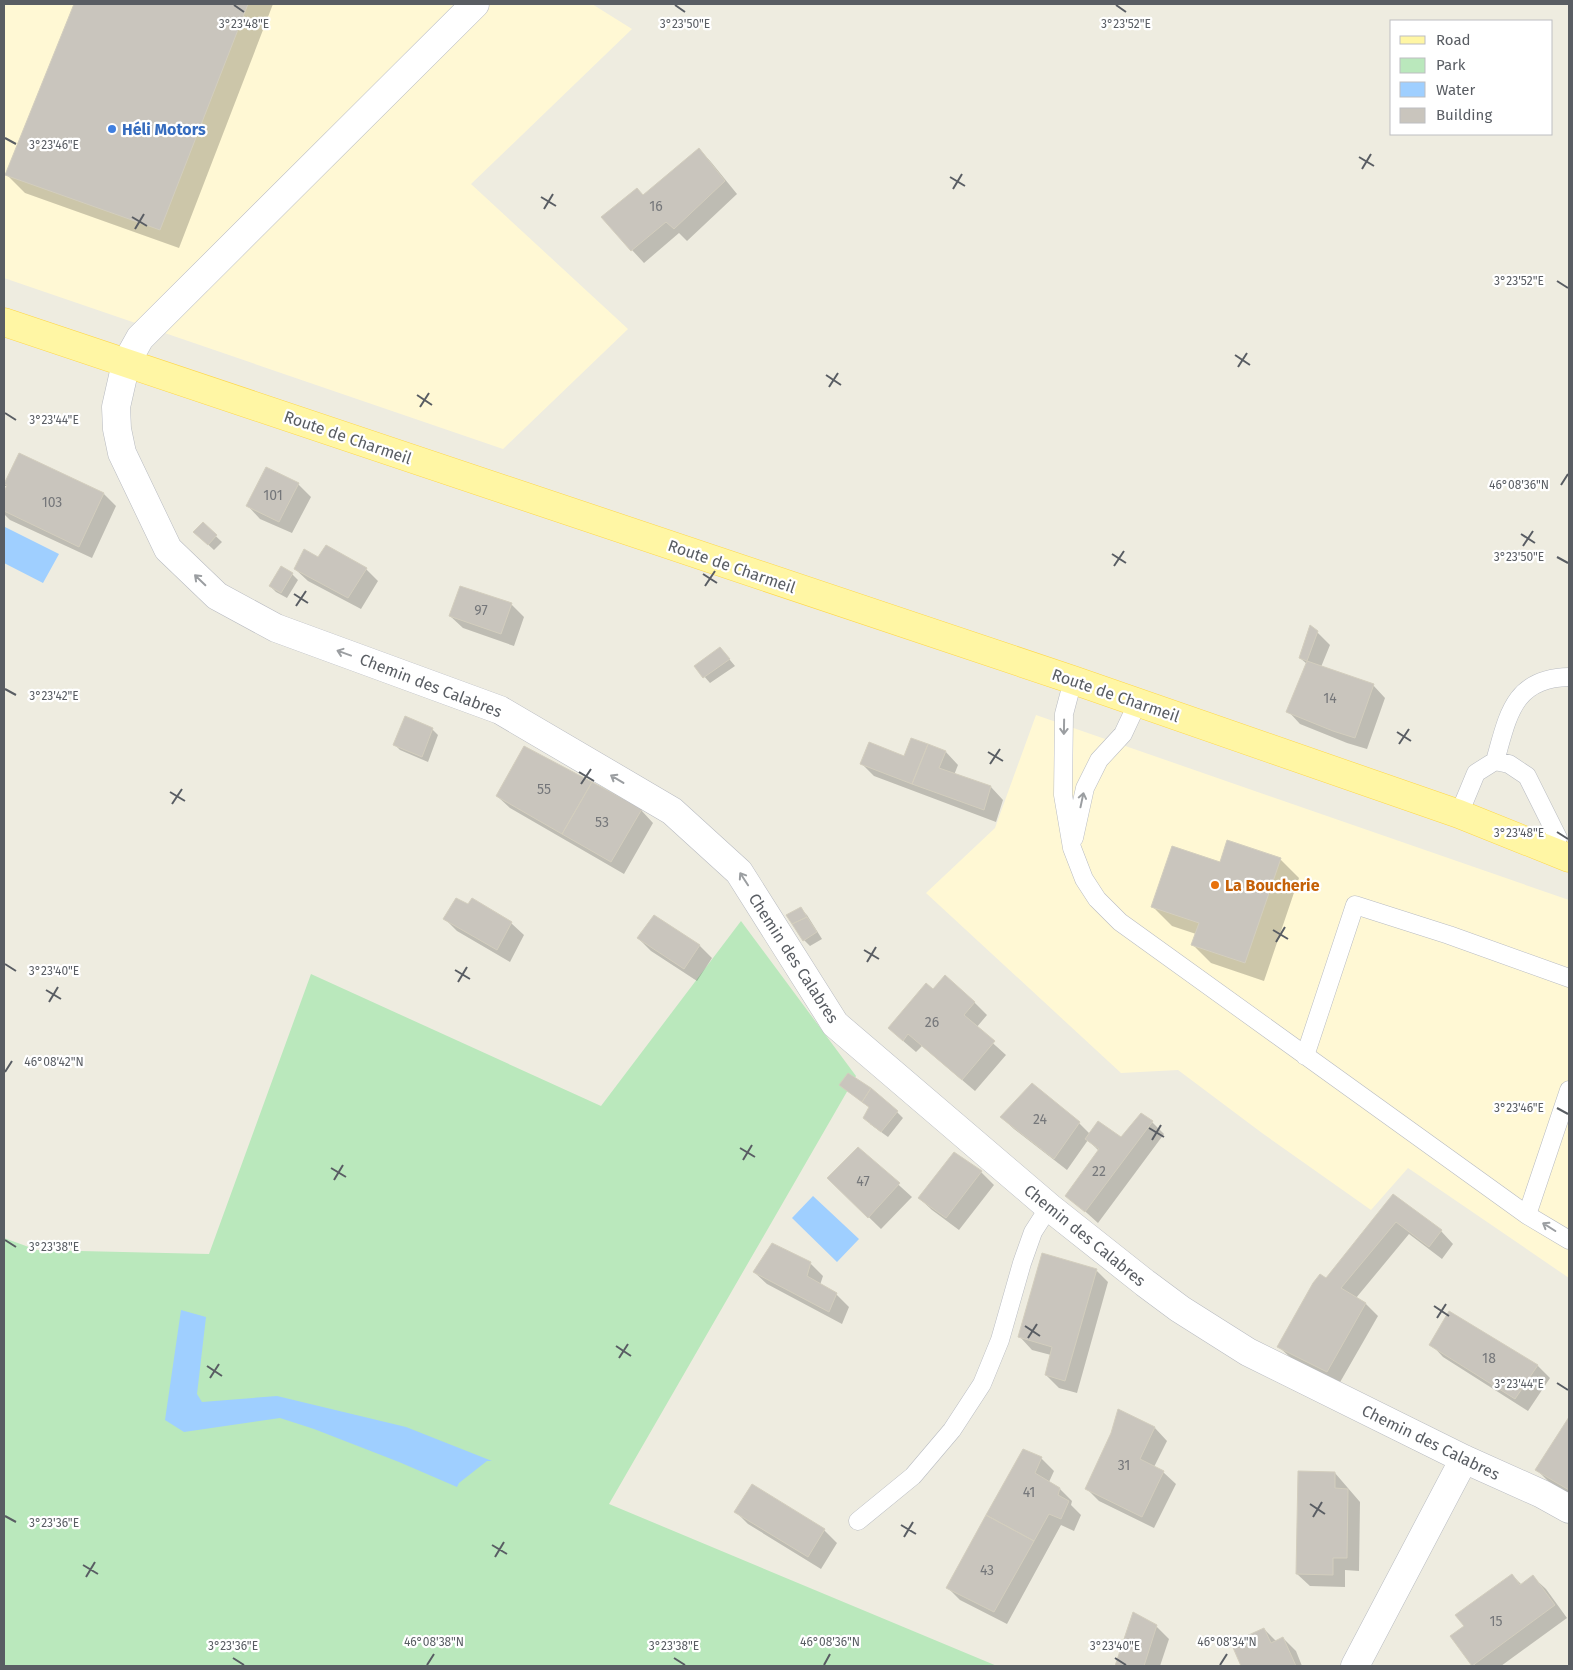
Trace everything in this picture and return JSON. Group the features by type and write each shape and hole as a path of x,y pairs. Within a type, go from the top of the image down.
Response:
{"main road":[{"name":"Route de Charmeil","path":"4,322 1073,680 1459,814 1566,846"}],"street":[{"name":"Chemin des Calabres","path":"475,4 140,338 126,363 116,407 117,429 122,453 168,549 217,596 276,628 500,710 672,811 739,872 835,1024 1049,1207 1180,1309 1248,1352 1464,1459 1542,1494 1569,1509"},
{"path":"1355,1666 1464,1459"}],"lane":[{"path":"1459,814 1476,773 1495,761 1506,723 1515,702 1530,686 1552,677 1569,677"},
{"path":"1073,680 1064,714 1063,795 1072,848 1084,879 1097,899 1120,922 1305,1056 1527,1214 1569,1240"},
{"path":"1072,848 1085,788 1099,760 1123,734 1138,702"},
{"path":"1495,761 1509,764 1527,776 1566,846"},
{"path":"1305,1056 1356,905 1569,978"},
{"path":"1527,1214 1569,1090"},
{"path":"858,1521 913,1476 952,1430 982,1384 1000,1340 1033,1232 1049,1207"}],"shaded area":[{"path":"4,4 592,4 632,29 471,184 628,329 503,449 4,278"},
{"path":"1036,715 1569,900 1569,1278 1408,1168 1371,1210 1262,1133 1178,1070 1121,1073 926,893 995,828"}],"green space":[{"path":"741,921 856,1076 609,1504 997,1666 4,1666 4,1238 37,1250 209,1254 311,974 601,1106"}],"water":[{"path":"5,527 59,554 43,583 4,563"},
{"path":"813,1196 859,1239 837,1262 792,1218"},
{"path":"181,1310 206,1317 197,1394 202,1402 277,1396 406,1427 492,1461 487,1461 459,1483 457,1487 399,1462 280,1418 184,1432 165,1420"}],"building":[{"name":"Héli Motors","path":"74,4 248,4 160,230 5,175"},
{"path":"699,148 725,181 674,229 666,222 631,251 601,217 637,188 643,195"},
{"path":"19,453 104,493 79,547 4,511 4,492 7,485 4,484"},
{"path":"266,467 299,483 279,522 246,506"},
{"path":"203,522 217,535 208,545 193,532"},
{"path":"326,545 367,568 348,598 294,569 304,549 318,557"},
{"path":"281,566 293,573 281,593 269,586"},
{"path":"460,586 512,603 501,634 449,616"},
{"path":"1310,625 1318,631 1307,661 1299,658"},
{"path":"720,647 730,659 703,678 694,666"},
{"path":"1307,661 1374,684 1355,738 1286,712"},
{"path":"405,716 433,728 422,757 393,745"},
{"path":"911,738 928,744 912,784 860,764 869,742 904,756"},
{"path":"928,744 946,751 939,768 991,786 984,810 912,784"},
{"path":"524,746 592,782 562,834 496,796"},
{"path":"592,782 642,809 611,862 562,834"},
{"name":"La Boucherie","path":"1227,840 1281,858 1245,963 1191,945 1199,923 1151,907 1172,846 1220,862"},
{"path":"456,898 468,904 472,898 512,922 497,950 443,919"},
{"path":"801,907 807,917 792,924 786,915"},
{"path":"654,915 700,945 684,969 637,938"},
{"path":"807,917 817,932 803,941 792,924"},
{"path":"945,975 975,1002 964,1015 995,1041 962,1080 908,1034 903,1041 888,1028 926,983 933,989"},
{"path":"848,1073 871,1088 862,1102 839,1085"},
{"path":"1032,1083 1080,1122 1054,1159 1000,1117"},
{"path":"871,1088 898,1111 881,1132 863,1118 869,1107 862,1102"},
{"path":"1141,1113 1153,1121 1085,1212 1065,1196 1099,1149 1085,1139 1098,1121 1121,1137"},
{"path":"858,1147 900,1183 868,1218 827,1178"},
{"path":"954,1152 982,1171 946,1218 918,1198"},
{"path":"1393,1194 1442,1230 1429,1247 1396,1222 1341,1288 1366,1303 1327,1372 1277,1347 1313,1283 1320,1274 1326,1278"},
{"path":"772,1243 811,1262 807,1276 837,1293 829,1312 753,1272"},
{"path":"1042,1253 1097,1269 1065,1381 1045,1375 1052,1347 1018,1337"},
{"path":"1449,1311 1538,1365 1515,1399 1429,1345"},
{"path":"1118,1409 1155,1427 1140,1459 1164,1471 1142,1517 1085,1489 1111,1433"},
{"path":"1569,1417 1569,1490 1535,1470"},
{"path":"1023,1449 1042,1457 1035,1473 1060,1488 1058,1495 1069,1501 1061,1519 1049,1514 1034,1541 986,1515"},
{"path":"1298,1471 1335,1472 1335,1488 1348,1489 1347,1558 1333,1558 1333,1575 1296,1574"},
{"path":"752,1484 825,1529 808,1557 734,1512"},
{"path":"986,1515 1034,1541 994,1612 946,1588"},
{"path":"1512,1574 1520,1585 1533,1575 1555,1605 1472,1666 1450,1636 1464,1626 1455,1615"},
{"path":"1133,1612 1157,1625 1144,1666 1115,1666"},
{"path":"1264,1628 1271,1643 1283,1637 1296,1666 1241,1666 1231,1643"}],"place":[{"name":"Héli Motors","path":"112,129"},
{"name":"La Boucherie","path":"1215,885"}]}
